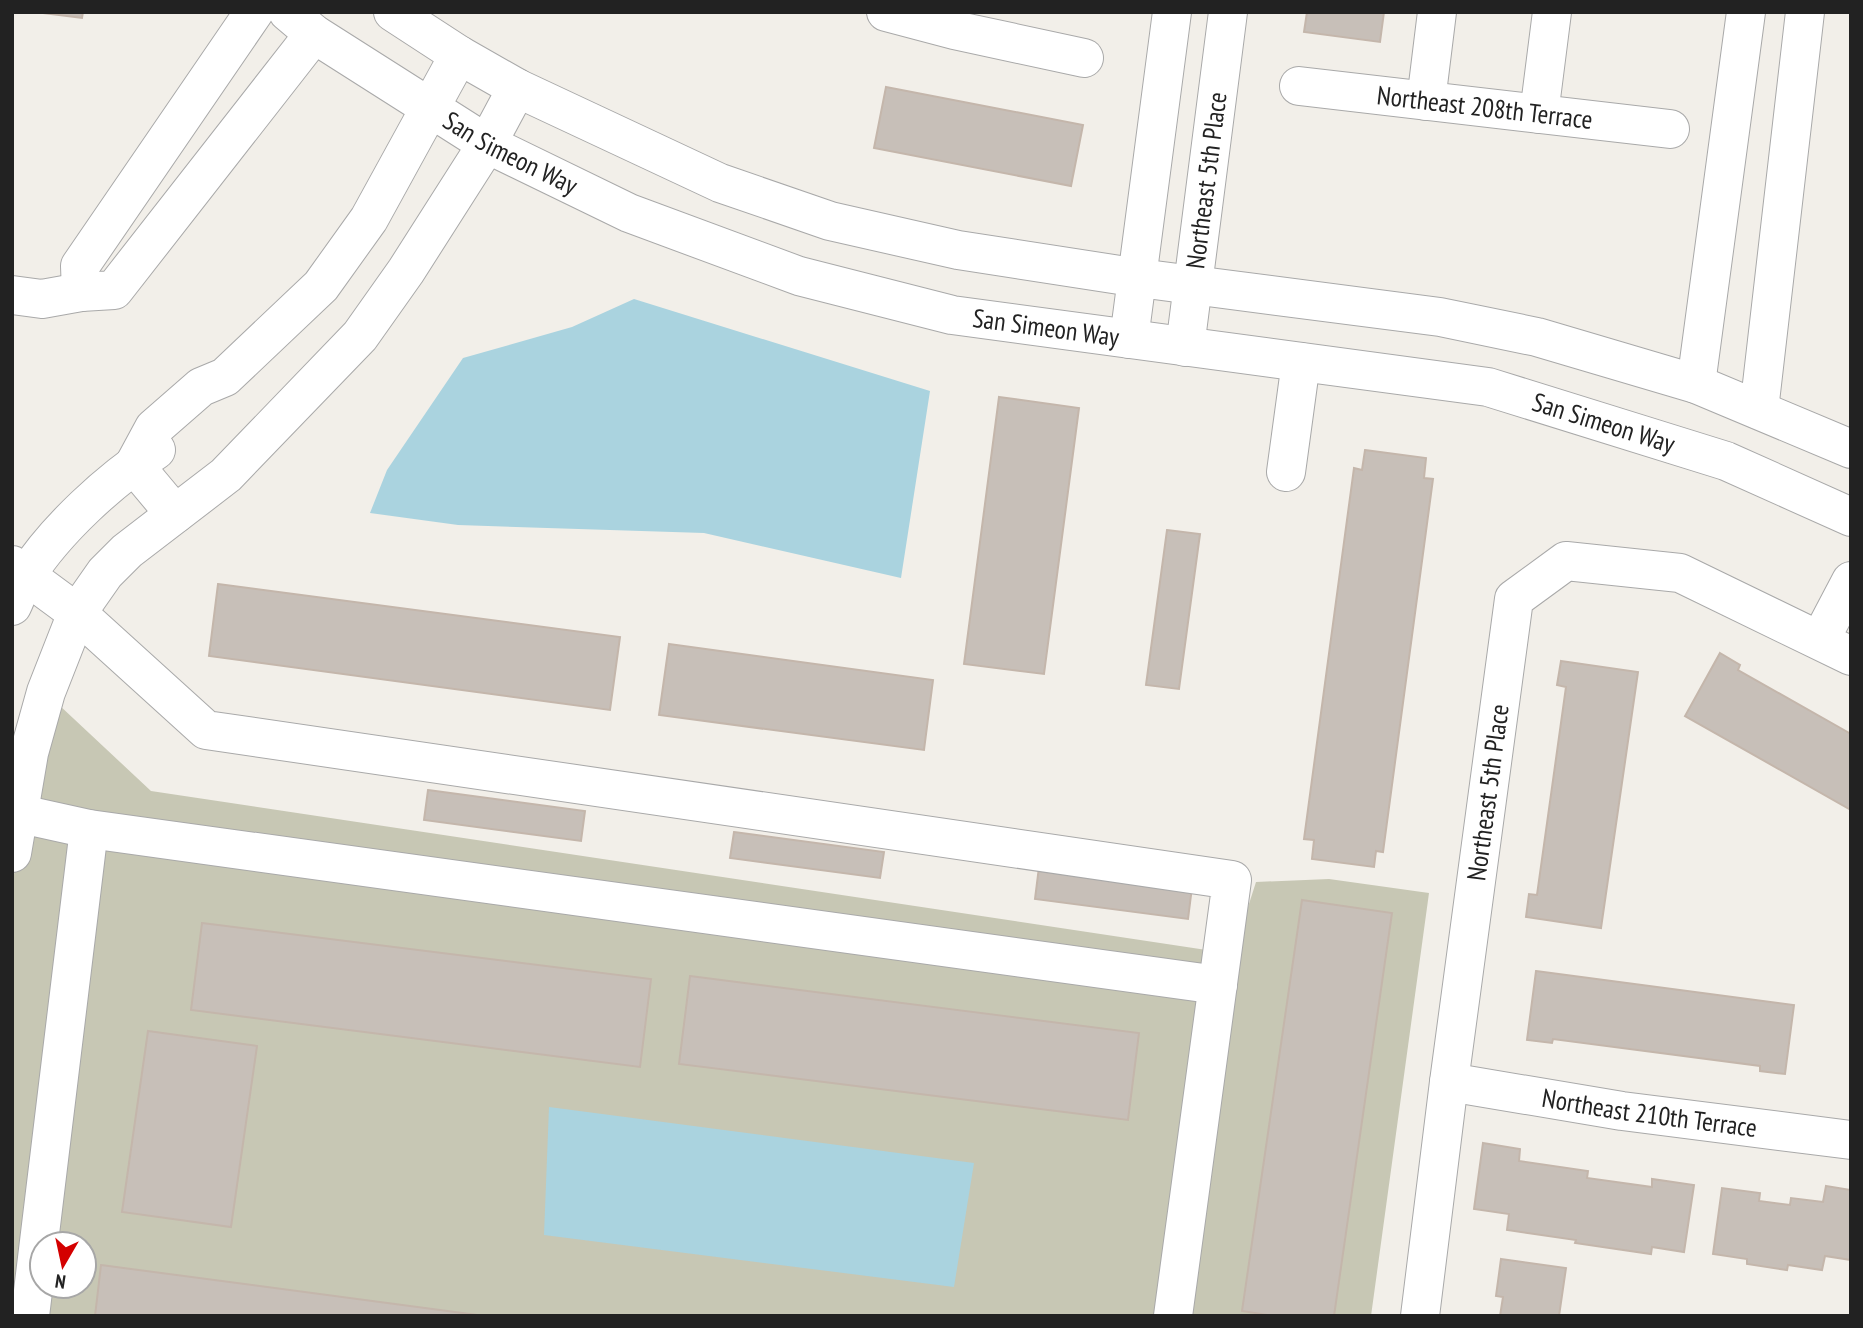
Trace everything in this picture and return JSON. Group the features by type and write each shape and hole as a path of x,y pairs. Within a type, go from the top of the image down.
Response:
{"street":[{"path":"81,292 80,266 254,12"},
{"path":"393,12 459,55 517,88 720,183 830,220 958,250 1139,278 1440,317 1537,337 1696,384 1851,449"},
{"path":"886,12 955,21 1084,58"},
{"path":"1129,339 1172,12"},
{"name":"Northeast 5th Place","path":"1185,347 1228,12"},
{"path":"1426,101 1437,12"},
{"path":"1539,114 1552,12"},
{"path":"1696,384 1746,12"},
{"path":"1759,410 1805,12"},
{"path":"12,295 42,299 81,292 114,290 152,244 301,23"},
{"name":"San Simeon Way","path":"301,23 487,144 629,213 799,276 952,315 1488,387 1726,461 1851,517"},
{"path":"459,55 369,219 321,286 225,377 213,405 167,444 134,465 62,530 17,582 77,613 206,730 1232,880 1172,1316"},
{"name":"Northeast 208th Terrace","path":"1298,86 1670,129"},
{"path":"12,853 15,813 29,753 46,692 77,613 105,573 127,551 226,475 360,336 406,271 487,144 517,88"},
{"path":"116,216 152,244"},
{"path":"1286,472 1301,362"},
{"path":"134,465 175,514"},
{"name":"Northeast 5th Place","path":"1420,1316 1514,599 1566,561 1680,573 1836,648"},
{"path":"1836,648 1851,581"},
{"path":"15,813 89,829 1218,985"},
{"path":"30,1316 89,829"},
{"name":"Northeast 210th Terrace","path":"1449,1082 1622,1111 1851,1140"}],"shaded area":[{"path":"43,690 151,791 1233,954 1256,882 1329,879 1429,893 1371,1316 12,1316 12,887"}],"water":[{"path":"634,299 930,391 901,578 704,533 458,525 370,513 387,470 463,358 572,327"},
{"path":"549,1107 974,1163 954,1287 544,1235"}],"building":[{"path":"35,12 83,12 82,18"},
{"path":"1307,12 1384,12 1380,42 1304,32"},
{"path":"886,87 1083,125 1071,186 874,148"},
{"path":"999,397 1079,408 1044,674 964,664"},
{"path":"1365,450 1426,458 1424,478 1433,479 1383,852 1376,851 1374,867 1312,859 1314,840 1304,839 1354,468 1362,470"},
{"path":"1167,530 1200,534 1179,689 1146,685"},
{"path":"218,584 620,637 610,710 209,656"},
{"path":"669,644 933,680 924,750 659,715"},
{"path":"1720,653 1740,665 1738,670 1851,734 1851,810 1685,716"},
{"path":"1561,661 1638,672 1601,928 1526,917 1529,894 1537,895 1566,687 1557,685"},
{"path":"428,790 585,811 581,841 424,820"},
{"path":"734,832 884,852 880,878 730,858"},
{"path":"1039,867 1192,887 1188,919 1035,899"},
{"path":"1302,900 1392,913 1334,1316 1274,1316 1242,1311"},
{"path":"202,923 651,979 640,1067 191,1010"},
{"path":"1536,971 1794,1005 1785,1074 1760,1071 1760,1066 1553,1039 1552,1043 1527,1040"},
{"path":"690,976 1139,1033 1128,1120 679,1064"},
{"path":"148,1031 257,1046 231,1227 122,1212"},
{"path":"1483,1143 1520,1149 1519,1161 1588,1171 1587,1178 1652,1187 1652,1179 1694,1185 1684,1252 1652,1247 1651,1254 1507,1230 1509,1214 1474,1209"},
{"path":"1826,1186 1851,1190 1851,1260 1825,1256 1822,1270 1788,1265 1787,1270 1747,1264 1747,1259 1713,1254 1722,1188 1760,1193 1759,1201 1790,1205 1791,1198 1823,1202"},
{"path":"1501,1259 1566,1268 1559,1316 1500,1316 1503,1297 1496,1296"},
{"path":"101,1265 485,1316 95,1316"}]}
